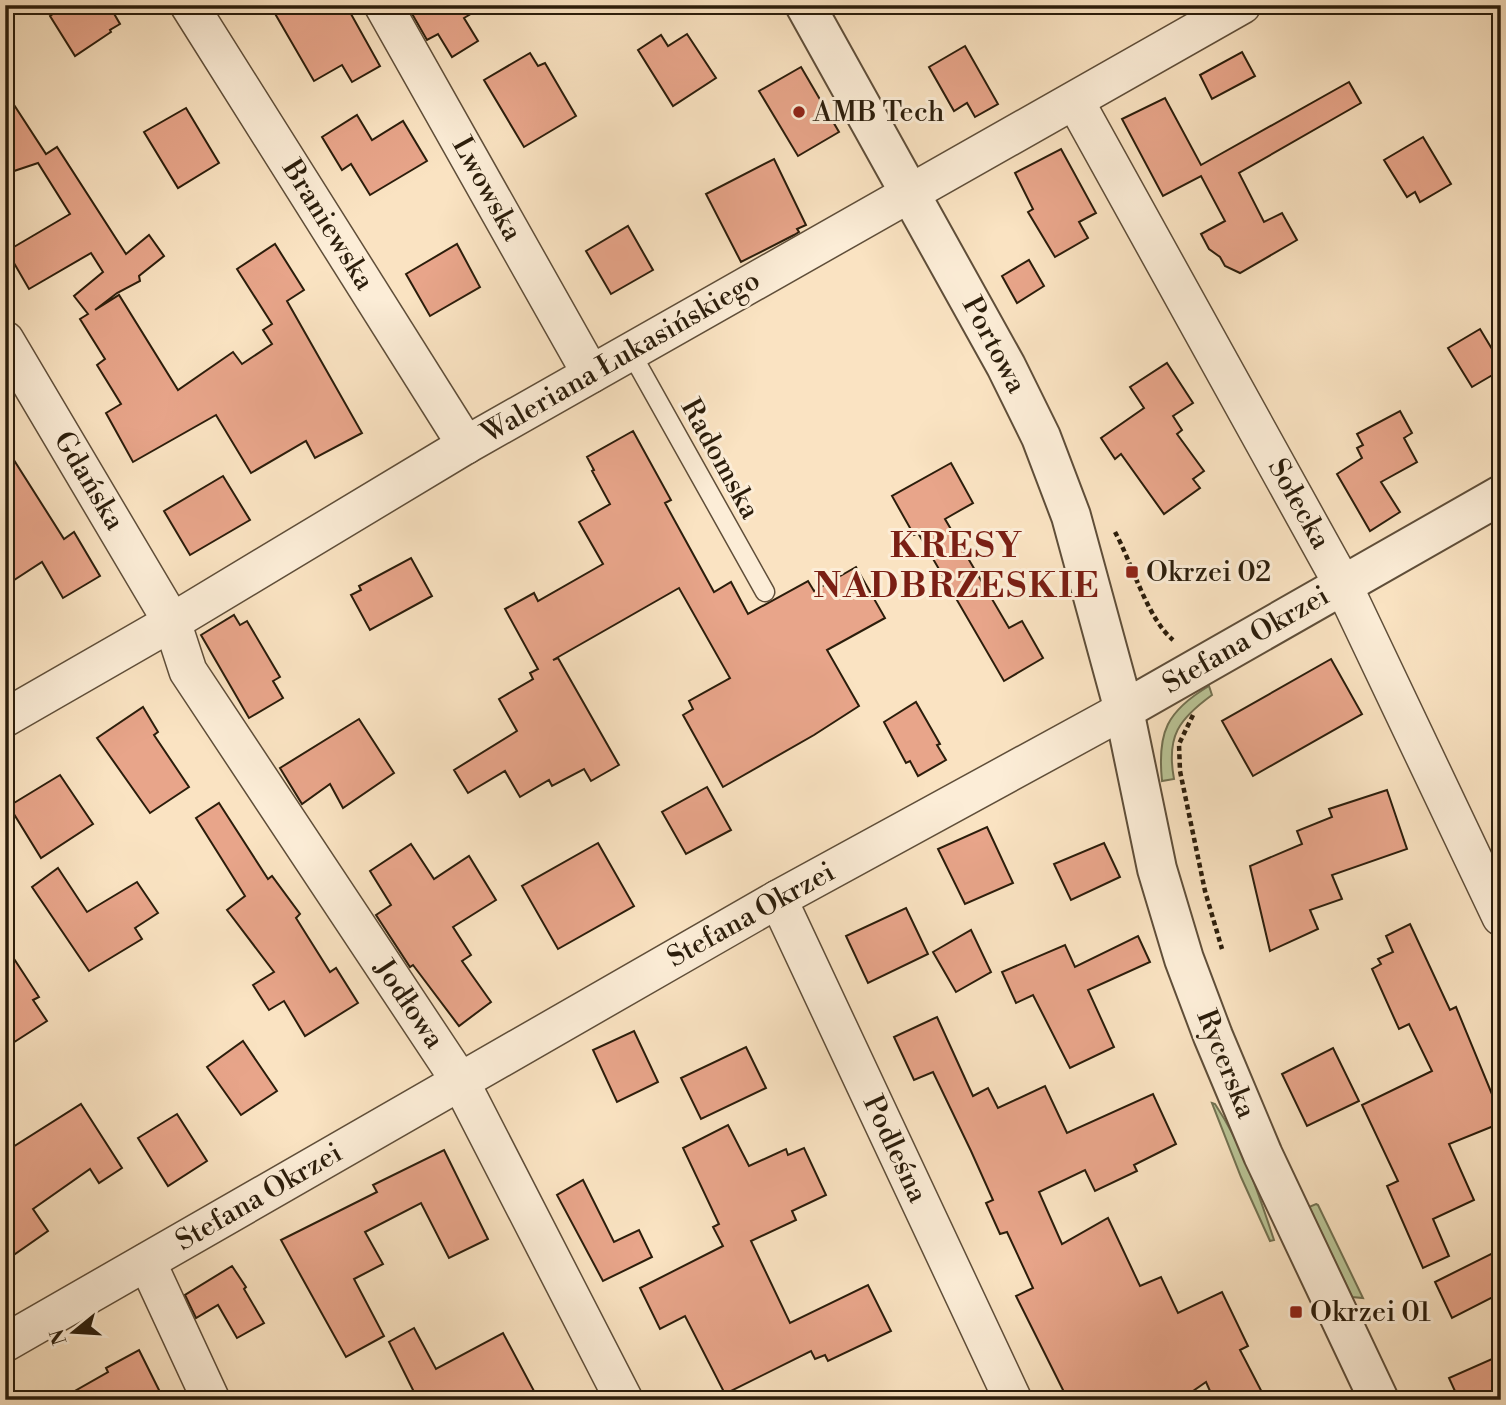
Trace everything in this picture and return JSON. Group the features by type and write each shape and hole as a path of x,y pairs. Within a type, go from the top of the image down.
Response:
{"street":[{"name":"Braniewska","path":"189,5 466,445"},
{"name":"Lwowska","path":"383,5 591,373"},
{"name":"Portowa","path":"805,5 1006,366 1041,437 1071,516 1124,710"},
{"name":"Waleriana Łukasińskiego","path":"5,718 172,622 466,445 1242,5"},
{"name":"Sołecka","path":"1075,101 1343,584 1501,917"},
{"name":"Gdańska","path":"5,340 172,622"},
{"name":"Stefana Okrzei","path":"5,1343 778,899 1124,710 1501,495"},
{"name":"Jodłowa","path":"172,622 188,671 460,1081 624,1400"},
{"name":"Rycerska","path":"1124,710 1157,869 1184,959 1263,1154 1379,1400"},
{"name":"Podleśna","path":"778,899 1013,1400"},
{"path":"147,1262 211,1400"}],"lane":[{"name":"Radomska","path":"630,351 765,592"}],"path":[{"path":"1198,710 1190,718 1179,744 1180,771 1205,891 1224,956"}],"green space":[{"path":"1209,686 1212,695 1183,721 1174,740 1174,779 1162,781 1161,749 1168,724 1183,704"},
{"path":"1212,1103 1225,1120 1242,1153 1274,1240 1270,1241 1241,1177"},
{"path":"1316,1204 1363,1298 1352,1297 1309,1207"}],"building":[{"path":"66,5 109,5 120,24 75,56 50,16"},
{"path":"270,5 346,5 380,66 352,82 342,65 314,81"},
{"path":"407,5 486,5 464,18 478,41 452,57 438,34 427,40"},
{"path":"687,34 716,78 673,106 638,50 661,35 668,46"},
{"path":"965,46 998,104 975,117 967,103 954,111 929,67"},
{"path":"1242,52 1255,76 1212,99 1200,75"},
{"path":"530,53 538,66 545,63 576,116 524,147 484,80"},
{"name":"AMB Tech","path":"801,67 839,132 798,156 759,91"},
{"path":"1349,82 1361,103 1239,173 1264,222 1282,213 1297,240 1240,273 1225,266 1220,257 1209,249 1201,234 1225,221 1201,176 1163,196 1122,119 1165,98 1201,165"},
{"path":"5,91 46,154 57,147 126,254 149,235 164,256 139,276 140,281 117,293 95,310 119,295 178,390 233,352 242,364 272,344 263,330 272,324 237,269 275,244 304,290 287,301 362,433 315,458 306,441 251,473 216,415 133,462 106,413 121,404 97,365 105,359 80,319 88,314 74,296 103,272 91,253 29,289 7,251 70,214 38,163 5,174"},
{"path":"186,108 219,163 178,188 144,132"},
{"path":"357,115 372,140 403,121 427,161 370,195 351,164 342,170 322,137"},
{"path":"1423,137 1451,184 1420,202 1415,192 1407,197 1384,160"},
{"path":"1061,149 1096,213 1079,222 1088,238 1055,257 1028,212 1033,209 1015,173"},
{"path":"774,159 806,225 797,229 799,232 794,235 741,262 706,194"},
{"path":"628,226 653,270 611,294 586,251"},
{"path":"457,244 480,287 430,316 406,274"},
{"path":"1029,260 1044,286 1017,303 1002,276"},
{"path":"1480,329 1501,364 1501,370 1472,387 1448,348"},
{"path":"1167,363 1193,403 1173,416 1182,430 1177,434 1204,471 1193,479 1200,488 1164,514 1121,454 1115,459 1101,438 1144,408 1130,387"},
{"path":"1400,411 1412,433 1404,438 1417,462 1381,482 1400,512 1370,531 1337,474 1362,458 1357,448 1363,445 1357,434"},
{"path":"633,431 671,500 665,503 714,592 731,582 748,614 808,581 814,591 856,567 885,618 827,650 859,706 723,787 683,715 693,709 689,701 730,678 679,588 553,660 558,658 619,765 591,781 584,769 552,786 549,780 520,797 505,771 468,793 454,770 517,731 499,699 533,679 530,673 538,669 505,609 534,593 538,601 603,564 579,522 610,504 587,457"},
{"path":"5,446 64,539 74,532 100,576 63,598 42,562 5,586"},
{"path":"951,463 973,503 945,519 1009,628 1022,621 1043,658 1004,681 918,533 914,535 892,496"},
{"path":"223,476 250,520 190,555 164,511"},
{"path":"411,558 432,596 370,630 351,595 361,590 359,586"},
{"path":"234,615 240,625 247,621 280,677 273,681 283,698 249,718 201,635"},
{"path":"1331,659 1362,714 1253,776 1222,721"},
{"path":"916,702 946,760 918,776 910,761 906,763 884,722"},
{"path":"143,707 158,732 154,735 189,787 150,813 97,738"},
{"path":"359,719 394,773 343,808 330,784 302,804 280,768"},
{"path":"60,775 93,824 41,858 9,806"},
{"path":"707,787 731,830 686,854 662,812"},
{"path":"1387,790 1407,849 1332,875 1342,899 1310,910 1318,929 1270,951 1250,866 1302,844 1297,831 1332,817 1329,809"},
{"path":"219,803 268,879 272,876 300,914 296,918 330,972 336,968 358,1003 305,1036 284,1001 269,1010 253,985 274,972 227,910 245,896 196,818"},
{"path":"987,827 1013,883 965,904 938,849"},
{"path":"598,843 634,906 558,949 522,886"},
{"path":"1104,843 1120,877 1071,900 1054,864"},
{"path":"411,844 434,879 469,856 496,900 453,927 471,955 462,961 491,1002 459,1026 413,965 410,967 376,915 391,905 370,871"},
{"path":"58,868 87,912 137,882 158,913 135,928 142,939 89,971 32,887"},
{"path":"906,908 928,954 868,983 846,936"},
{"path":"1410,924 1450,1010 1456,1007 1501,1116 1501,1123 1449,1144 1474,1200 1433,1219 1449,1256 1423,1268 1387,1186 1398,1181 1362,1105 1432,1071 1409,1024 1399,1029 1372,969 1381,964 1378,959 1393,952 1386,936"},
{"path":"971,930 991,972 956,992 933,952"},
{"path":"1138,936 1150,962 1088,990 1114,1047 1070,1068 1033,995 1016,1003 1002,972 1065,945 1075,967"},
{"path":"5,945 39,997 33,1000 47,1021 5,1048"},
{"path":"937,1017 973,1096 988,1088 998,1108 1045,1086 1067,1133 1153,1094 1176,1144 1134,1165 1137,1171 1095,1191 1085,1170 1039,1192 1062,1244 1108,1218 1140,1286 1161,1277 1178,1313 1222,1292 1248,1346 1240,1350 1266,1400 1214,1400 1206,1382 1180,1400 1068,1400 1016,1296 1033,1288 1007,1232 1000,1234 986,1203 993,1200 971,1151 933,1072 914,1080 894,1037"},
{"path":"634,1031 658,1082 617,1102 593,1050"},
{"path":"243,1041 277,1091 241,1115 207,1067"},
{"path":"746,1047 766,1088 701,1119 681,1078"},
{"path":"1333,1048 1359,1101 1307,1126 1282,1074"},
{"path":"81,1104 122,1168 99,1183 90,1169 33,1209 48,1231 5,1261 5,1152"},
{"path":"177,1114 207,1161 168,1186 138,1138"},
{"path":"728,1125 749,1166 786,1149 788,1155 804,1148 826,1195 792,1211 796,1220 751,1241 790,1323 868,1285 891,1331 828,1361 825,1355 815,1359 811,1351 725,1394 685,1316 660,1329 640,1288 723,1246 713,1227 719,1224 683,1148"},
{"path":"444,1150 488,1239 449,1258 421,1203 365,1232 383,1264 354,1279 384,1336 346,1357 281,1240 377,1192 373,1185"},
{"path":"583,1180 614,1242 639,1230 652,1257 603,1281 557,1195"},
{"path":"1501,1249 1501,1293 1452,1318 1435,1282"},
{"path":"232,1266 264,1323 237,1338 218,1305 196,1318 185,1295"},
{"path":"414,1328 436,1369 503,1333 534,1391 516,1400 418,1400 389,1342"},
{"path":"139,1350 164,1400 59,1400 108,1372 106,1368"},
{"path":"1501,1355 1501,1400 1459,1400 1449,1378"}],"place":[{"name":"AMB Tech","path":"799,112"},
{"name":"Okrzei 02","path":"1132,572"},
{"name":"Okrzei 01","path":"1296,1312"}],"district":[{"name":"KRESY NADBRZESKIE","path":"957,566"}]}
